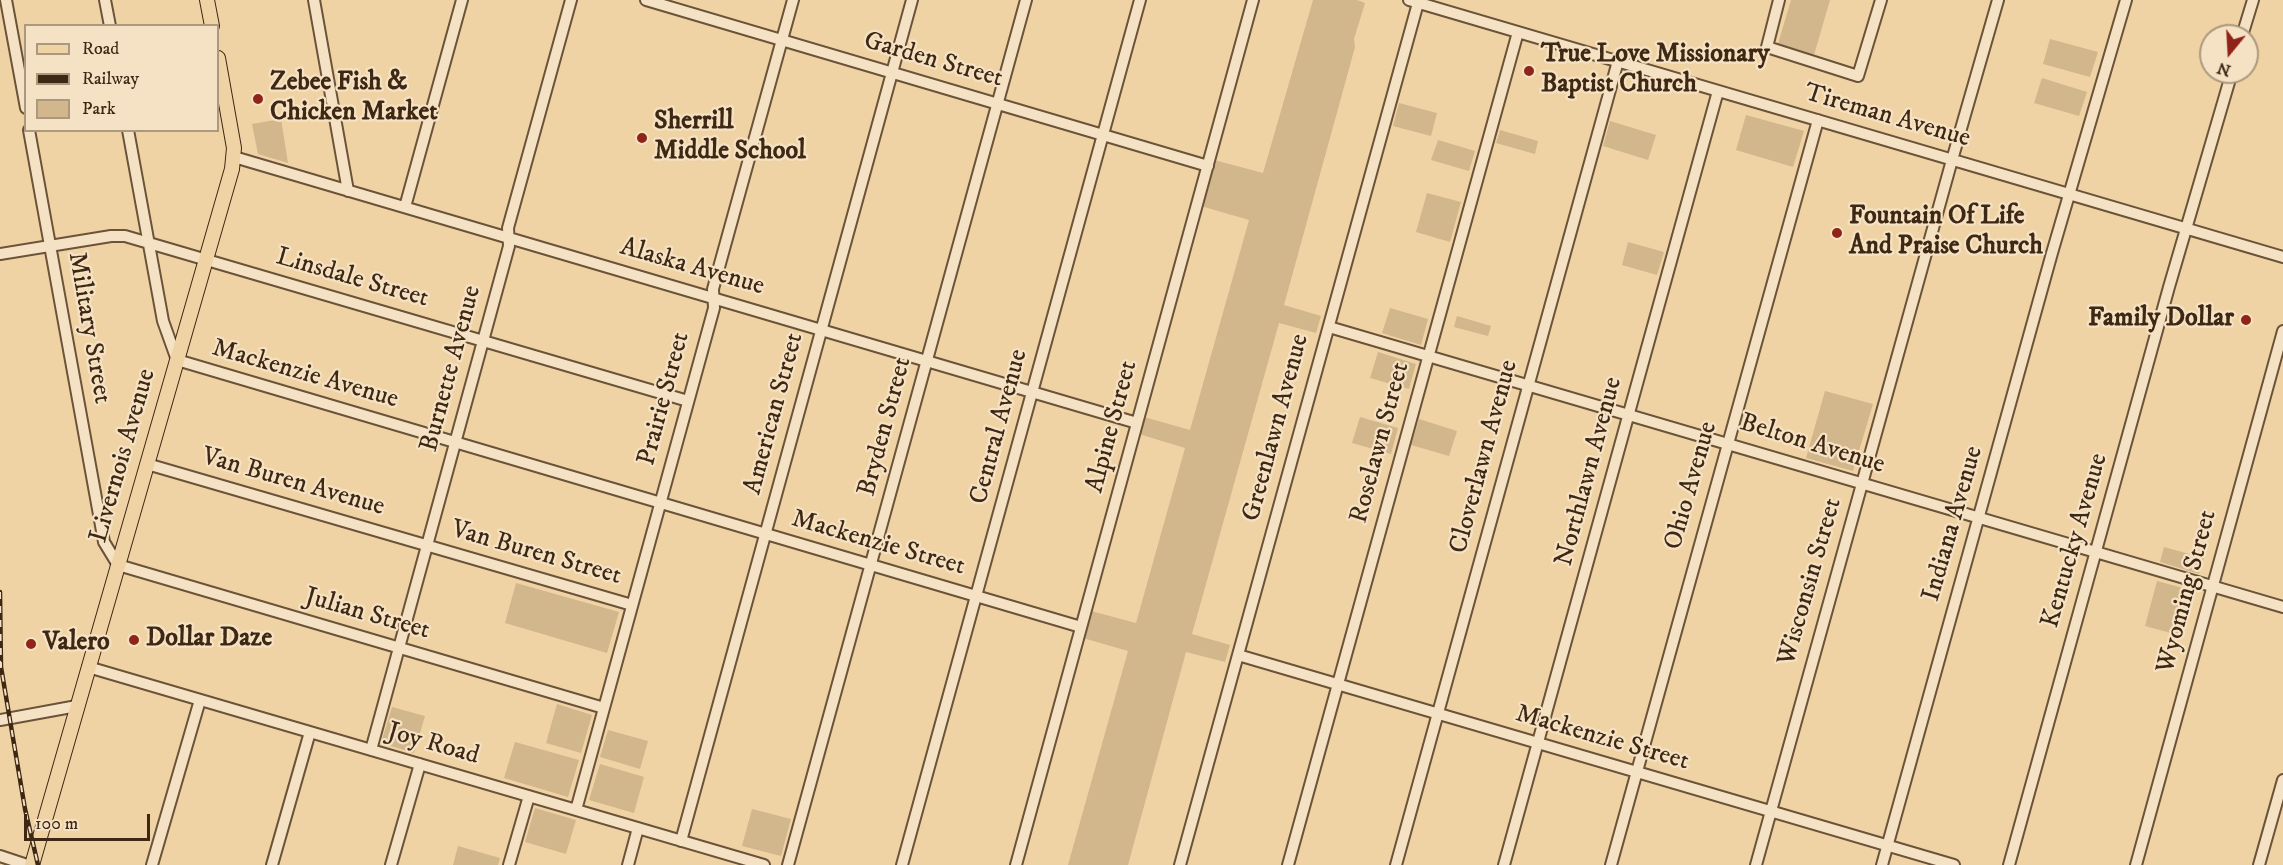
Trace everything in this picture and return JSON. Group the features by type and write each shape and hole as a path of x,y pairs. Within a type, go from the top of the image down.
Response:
{"main road":[{"path":"207,0 212,24"},
{"name":"Livernois Avenue","path":"29,865 118,565 234,157 219,64"}],"street":[{"path":"6,0 24,97"},
{"path":"105,0 110,24"},
{"path":"314,0 348,191"},
{"path":"405,207 462,0"},
{"name":"Burnette Avenue","path":"371,750 509,246 508,228 571,0"},
{"name":"Garden Street","path":"646,0 678,5 782,40 1208,166"},
{"name":"Prairie Street","path":"576,810 714,308 714,289 793,0"},
{"name":"American Street","path":"681,841 912,0"},
{"name":"Bryden Street","path":"789,865 1026,0"},
{"name":"Central Avenue","path":"902,865 1140,0"},
{"name":"Alpine Street","path":"1016,865 1254,0"},
{"path":"1779,0 1767,46 1858,76 1881,0"},
{"name":"Wisconsin Street","path":"1756,865 1998,0"},
{"name":"Indiana Avenue","path":"1882,865 2069,194 2126,0"},
{"path":"2246,24 2253,0"},
{"name":"Tireman Avenue","path":"1414,1 2283,257"},
{"name":"Greenlawn Avenue","path":"1180,865 1329,327 1414,1"},
{"name":"Roselawn Street","path":"1288,865 1518,32"},
{"name":"Cloverlawn Avenue","path":"1396,865 1618,62"},
{"name":"Kentucky Avenue","path":"2009,865 2228,84"},
{"name":"Northlawn Avenue","path":"1504,865 1718,91"},
{"name":"Ohio Avenue","path":"1611,865 1818,120"},
{"name":"Military Street","path":"30,132 104,542 118,565"},
{"path":"128,132 163,321 177,360"},
{"name":"Alaska Avenue","path":"234,157 1137,423"},
{"name":"Linsdale Street","path":"0,254 111,236 125,236 688,401"},
{"name":"Belton Avenue","path":"1329,327 2283,607"},
{"name":"Wyoming Street","path":"2136,865 2283,332"},
{"name":"Mackenzie Avenue","path":"177,360 455,442"},
{"name":"Mackenzie Street","path":"455,442 1081,627"},
{"name":"Van Buren Avenue","path":"147,464 427,545"},
{"name":"Van Buren Street","path":"427,545 632,605"},
{"name":"Julian Street","path":"118,565 604,708"},
{"name":"Mackenzie Street","path":"1238,656 1954,865"},
{"name":"Joy Road","path":"88,667 638,828 747,863 764,865"},
{"path":"153,865 200,700"},
{"path":"0,720 77,706"},
{"path":"272,865 310,732"},
{"path":"391,865 420,764"},
{"path":"2259,865 2283,780"},
{"path":"509,865 529,796"},
{"path":"628,865 638,828"},
{"path":"0,856 29,865"}],"green space":[{"path":"1313,0 1357,0 1365,3 1284,305 1321,316 1316,333 1279,323 1192,634 1230,645 1225,662 1186,652 1128,865 1068,865 1128,651 1083,638 1091,611 1136,623 1185,448 1139,434 1144,417 1190,430 1249,220 1201,206 1214,160 1263,173"},
{"path":"1791,0 1830,0 1814,55 1778,44"},
{"path":"2050,39 2098,52 2090,77 2043,64"},
{"path":"2042,78 2087,92 2079,116 2034,103"},
{"path":"1399,103 1437,113 1431,136 1393,126"},
{"path":"1746,115 1804,131 1793,167 1736,150"},
{"path":"281,119 288,163 258,154 252,124"},
{"path":"1610,121 1656,135 1648,160 1603,146"},
{"path":"1500,130 1538,141 1535,154 1496,143"},
{"path":"1438,140 1475,151 1469,171 1431,160"},
{"path":"1427,193 1461,202 1450,242 1416,232"},
{"path":"1628,242 1664,252 1657,275 1622,265"},
{"path":"1390,308 1428,319 1421,345 1382,333"},
{"path":"1457,316 1491,326 1488,336 1454,327"},
{"path":"1378,352 1416,364 1409,389 1370,378"},
{"path":"1825,391 1873,404 1853,471 1806,458"},
{"path":"1360,417 1398,428 1391,454 1352,443"},
{"path":"1419,419 1457,431 1449,456 1411,445"},
{"path":"2164,547 2204,558 2199,574 2160,562"},
{"path":"2157,581 2194,591 2182,636 2145,626"},
{"path":"516,583 619,612 607,653 505,623"},
{"path":"557,704 592,715 581,753 546,743"},
{"path":"392,707 425,716 414,753 381,743"},
{"path":"608,730 648,741 640,769 600,757"},
{"path":"515,742 579,760 568,797 504,778"},
{"path":"600,764 644,777 634,813 589,800"},
{"path":"535,808 576,820 566,854 525,842"},
{"path":"752,809 791,819 781,856 742,846"},
{"path":"458,846 500,858 498,865 453,865"}],"railway":[{"path":"0,592 1,668"},
{"path":"0,661 25,809 38,865"}],"place":[{"name":"True Love Missionary Baptist Church","path":"1529,71"},
{"name":"Zebee Fish & Chicken Market","path":"258,99"},
{"name":"Sherrill Middle School","path":"642,138"},
{"name":"Fountain Of Life And Praise Church","path":"1837,233"},
{"name":"Family Dollar","path":"2246,320"},
{"name":"Dollar Daze","path":"134,640"},
{"name":"Valero","path":"31,644"}]}
